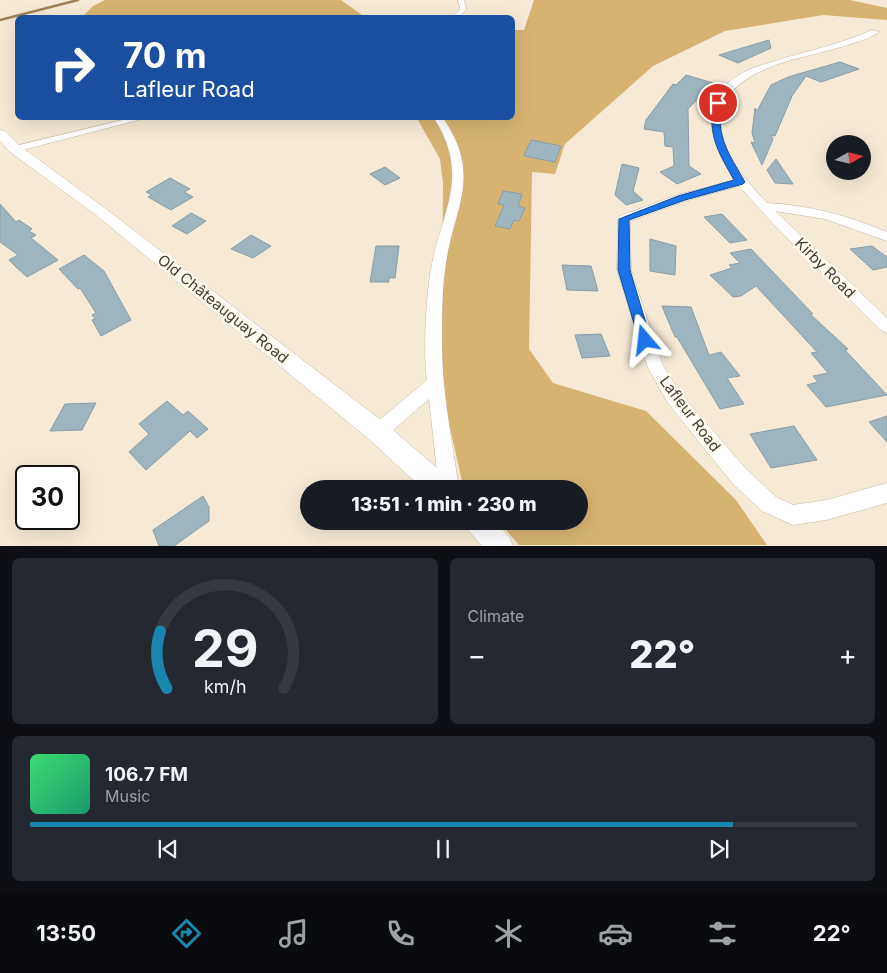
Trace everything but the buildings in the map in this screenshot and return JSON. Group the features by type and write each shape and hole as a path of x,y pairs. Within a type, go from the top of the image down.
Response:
{"street":[{"path":"458,15 463,9 461,0"},
{"name":"Kirby Road","path":"874,32 849,43 756,70 742,77 718,103 715,119 719,145 740,182 887,327"},
{"path":"15,149 133,120"},
{"path":"440,120 450,135 459,166 455,204 438,269 434,337 435,383 448,480"},
{"name":"Old Châteauguay Road","path":"0,134 15,149 101,212 378,432 432,480"},
{"name":"Lafleur Road","path":"740,182 681,198 624,219 624,270 656,368 674,398 720,455 769,504 794,515 826,510 887,493"},
{"path":"764,207 793,207 813,211 887,237"},
{"path":"378,432 435,383"},
{"path":"485,530 500,546"}],"shaded area":[{"path":"105,0 341,0 362,15 84,15 93,6"},
{"path":"534,0 850,0 887,8 887,20 823,15 725,31 653,66 565,144 555,174 532,172 529,349 553,383 646,411 736,500 767,545 519,545 506,530 588,530 588,480 462,480 441,388 443,183 440,159 418,120 515,120 515,30 524,30"}],"waterway":[{"path":"20,15 78,0"},
{"path":"0,20 15,16"}],"route":[{"path":"645,340 624,270 624,219 641,211 681,198 740,182 719,145 715,119 718,103"}]}
